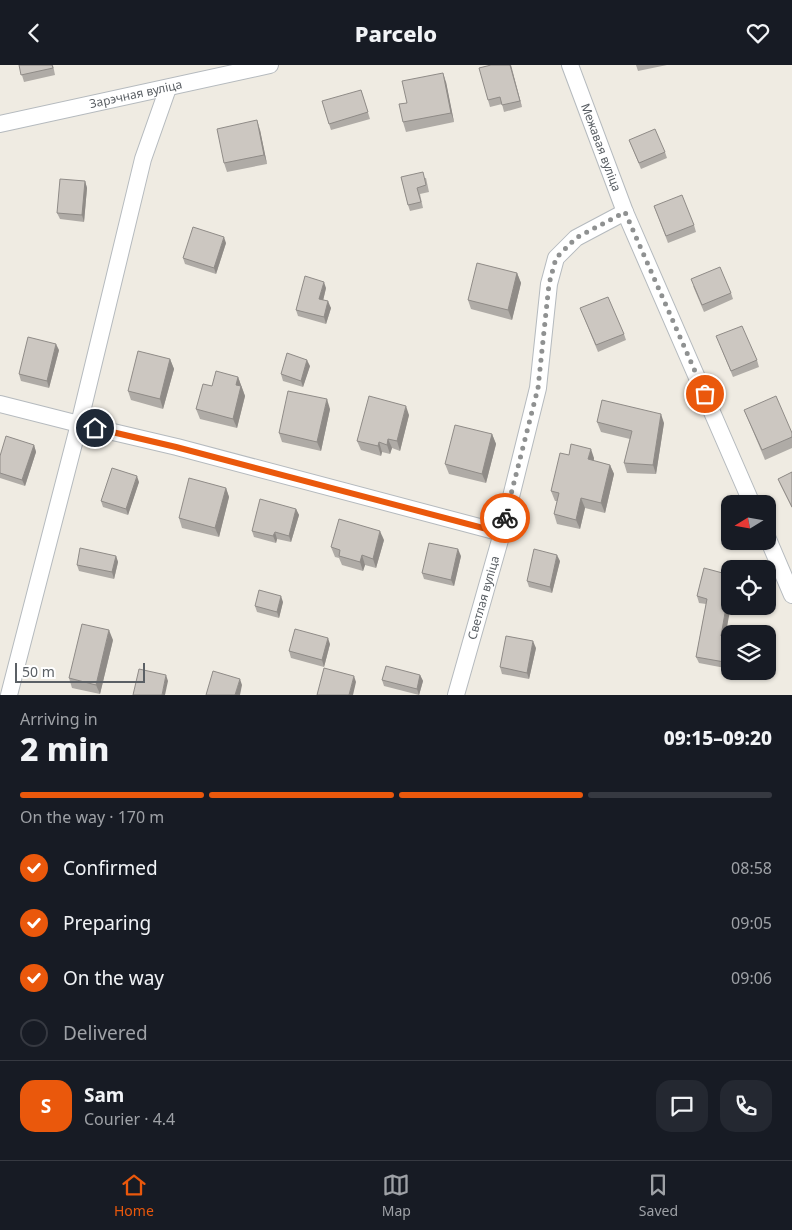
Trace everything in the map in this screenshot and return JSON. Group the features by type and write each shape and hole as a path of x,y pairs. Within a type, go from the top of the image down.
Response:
{"street":[{"name":"Зарэчная вуліца","path":"0,124 270,65"},
{"name":"Межавая вуліца","path":"570,65 625,212 748,495"},
{"path":"9,695 79,425 143,159 168,88"},
{"name":"Светлая вуліца","path":"456,695 502,533 538,388 549,284 556,258 576,238 625,212"},
{"path":"0,404 79,425 176,447 502,533"},
{"path":"773,550 792,595"}],"building":[{"path":"19,65 52,65 53,68 21,75"},
{"path":"491,65 510,65 520,101 502,105 500,97 488,100 479,68"},
{"path":"443,73 451,113 403,122 399,104 407,103 402,81"},
{"path":"361,90 368,112 329,124 322,101"},
{"path":"257,120 264,155 224,163 217,129"},
{"path":"655,129 665,152 639,163 629,140"},
{"path":"423,172 426,185 417,188 421,202 408,205 401,177"},
{"path":"60,179 85,181 82,215 57,213"},
{"path":"682,195 694,225 666,236 654,206"},
{"path":"193,227 224,237 214,268 183,258"},
{"path":"477,263 517,273 508,310 468,300"},
{"path":"720,267 731,293 702,305 691,279"},
{"path":"305,276 324,282 319,299 328,301 324,317 296,310"},
{"path":"608,297 624,334 596,345 580,308"},
{"path":"742,326 757,360 731,371 716,336"},
{"path":"28,337 56,344 47,381 19,374"},
{"path":"138,351 170,359 160,399 128,391"},
{"path":"287,353 307,360 301,381 281,374"},
{"path":"216,371 238,377 236,385 241,386 233,419 196,409 203,384 212,386"},
{"path":"288,391 327,399 317,442 279,433"},
{"path":"369,396 406,406 397,441 388,439 387,445 379,442 378,446 357,441"},
{"path":"776,396 792,437 762,450 744,410"},
{"path":"602,400 661,414 653,465 624,463 632,431 597,422"},
{"path":"455,425 492,434 482,474 445,464"},
{"path":"6,436 34,445 22,480 0,473 0,456"},
{"path":"571,444 591,449 588,459 610,465 601,503 581,498 576,520 554,514 559,493 551,491 560,453 569,455"},
{"path":"112,468 137,476 126,509 101,501"},
{"path":"792,472 792,507 778,479"},
{"path":"189,478 226,488 215,528 179,518"},
{"path":"260,499 296,509 289,536 275,532 273,536 252,531"},
{"path":"339,519 380,531 373,559 362,555 360,562 339,556 340,550 331,547"},
{"path":"429,543 458,549 451,580 422,573"},
{"path":"80,548 116,556 112,572 77,565"},
{"path":"534,549 557,555 550,587 527,581"},
{"path":"704,568 721,573 721,615 725,615 723,625 721,625 721,661 696,657 707,599 697,596"},
{"path":"259,590 281,596 277,612 255,606"},
{"path":"82,624 109,630 96,685 69,678"},
{"path":"295,629 328,638 322,660 289,651"},
{"path":"506,636 533,641 527,673 500,667"},
{"path":"386,666 420,675 417,689 382,680"},
{"path":"324,668 354,676 349,695 317,695"},
{"path":"139,669 166,675 162,695 133,695"},
{"path":"213,671 240,679 235,695 206,695"}],"way so far":[{"path":"505,518 538,388 549,284 556,258 576,238 625,212 705,394"}],"route":[{"path":"95,428 176,447 502,533 505,518"}]}
